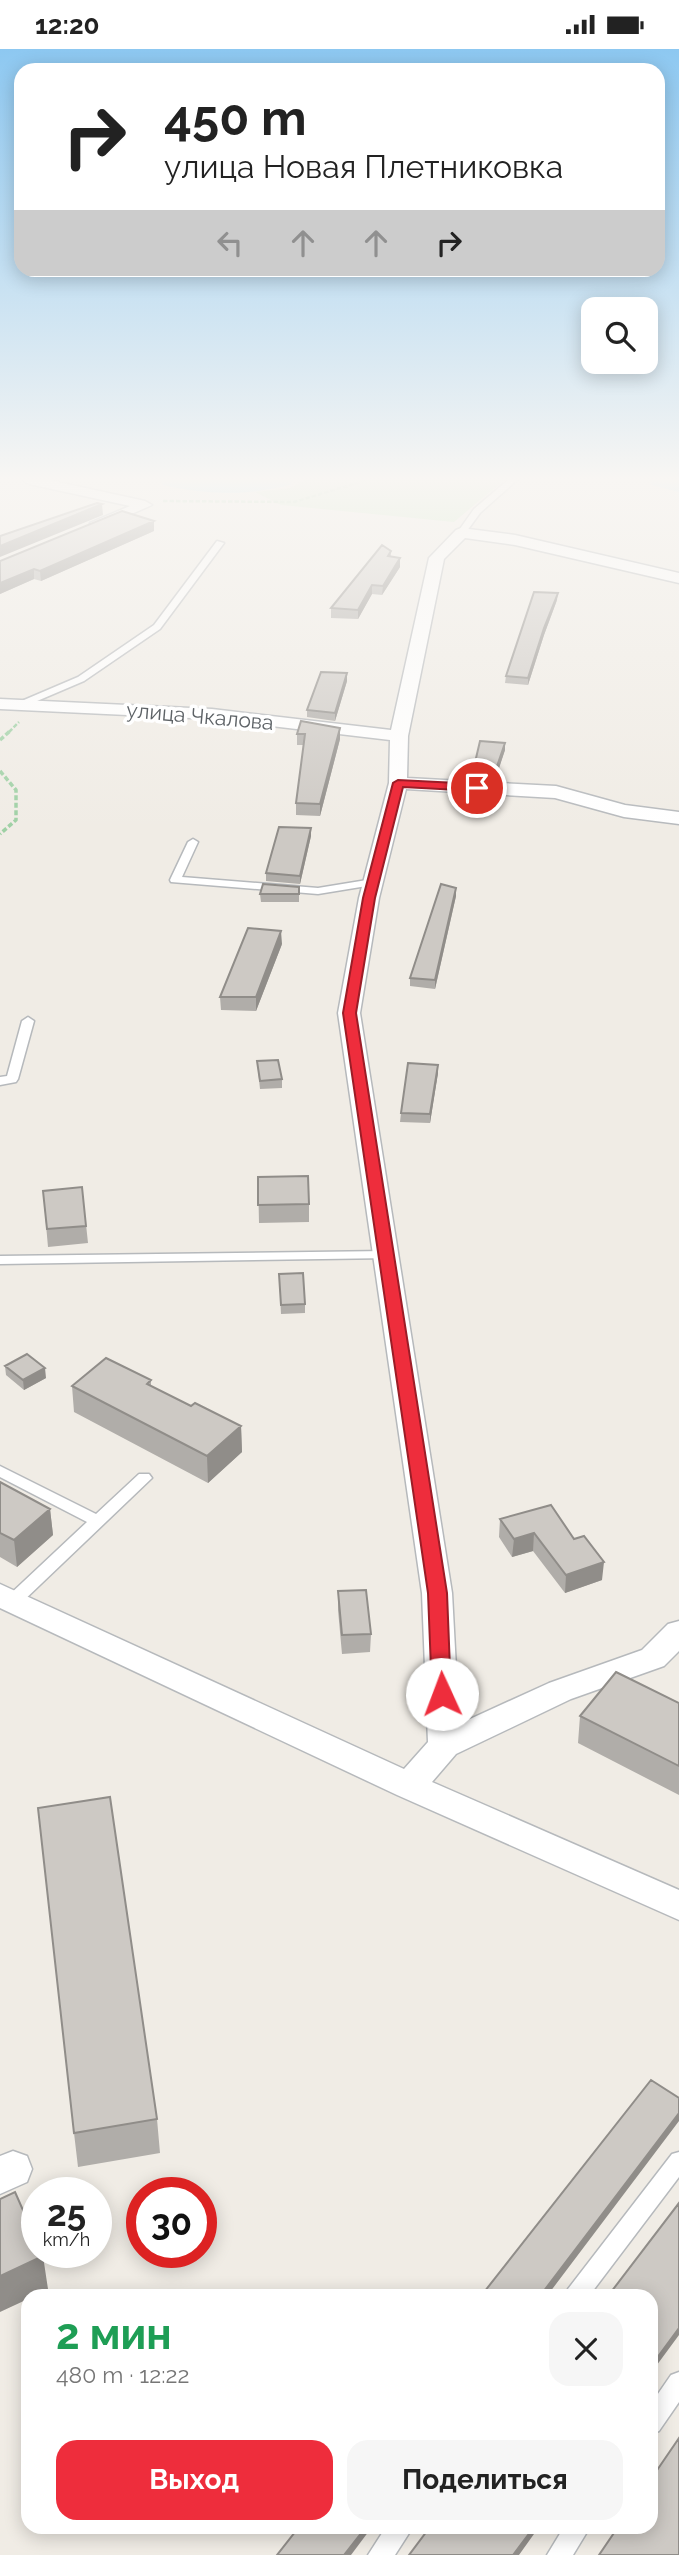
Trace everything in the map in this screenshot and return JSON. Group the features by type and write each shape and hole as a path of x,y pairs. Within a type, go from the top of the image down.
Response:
{"street":[{"path":"430,597 400,736 398,783 373,882 349,1013 437,1593 444,1745"},
{"name":"улица Чкалова","path":"0,704 212,714 400,736"},
{"path":"398,783 556,792 624,811 679,818"},
{"path":"6,1598 409,1786 679,1906"},
{"path":"409,1786 444,1745 560,1691 653,1658 679,1632"}],"lane":[{"path":"20,705 81,679 157,627 180,597"},
{"path":"193,842 175,880 318,891 373,882"},
{"path":"0,1081 12,1079 28,1021"},
{"path":"0,1259 386,1255"},
{"path":"0,1471 98,1521"},
{"path":"6,1598 98,1521 144,1478"},
{"path":"581,2289 679,2161"},
{"path":"658,2413 679,2383"},
{"path":"380,2555 396,2534"},
{"path":"559,2555 573,2534"}],"path":[{"path":"0,771 16,790 16,820 0,834"}],"building":[{"path":"340,597 365,597 358,610 331,608"},
{"path":"532,597 556,597 528,678 506,676"},
{"path":"321,672 347,673 335,713 307,710"},
{"path":"301,721 340,728 320,804 296,803 305,734 297,734"},
{"path":"480,741 505,743 495,772 473,771"},
{"path":"279,827 311,828 300,876 266,873"},
{"path":"263,884 299,887 299,894 260,894"},
{"path":"441,884 456,888 435,980 410,978"},
{"path":"248,928 281,931 256,997 220,997"},
{"path":"278,1060 282,1079 260,1081 257,1061"},
{"path":"408,1063 438,1065 430,1114 401,1113"},
{"path":"308,1176 309,1204 258,1205 258,1177"},
{"path":"82,1187 86,1226 47,1229 43,1191"},
{"path":"303,1273 305,1304 281,1305 279,1274"},
{"path":"27,1354 45,1368 23,1380 5,1366"},
{"path":"106,1358 151,1380 147,1384 191,1406 195,1403 241,1426 207,1456 72,1386"},
{"path":"0,1482 50,1509 14,1540 0,1533"},
{"path":"551,1505 574,1539 584,1536 604,1562 566,1575 534,1533 514,1539 500,1519"},
{"path":"366,1590 371,1634 342,1635 338,1591"},
{"path":"616,1672 679,1703 679,1766 580,1716"},
{"path":"110,1797 157,2119 74,2133 38,1808"},
{"path":"651,2080 679,2098 679,2113 545,2289 487,2289"},
{"path":"15,2192 21,2206 21,2266 0,2276 0,2199"},
{"path":"679,2203 679,2328 658,2356 658,2289 613,2289"},
{"path":"679,2438 679,2555 599,2555 613,2534 658,2534 658,2469"},
{"path":"294,2534 360,2534 344,2555 277,2555"},
{"path":"425,2534 529,2534 513,2555 409,2555"}],"route":[{"path":"442,1694 437,1593 349,1013 369,898 398,783 477,788"}]}
